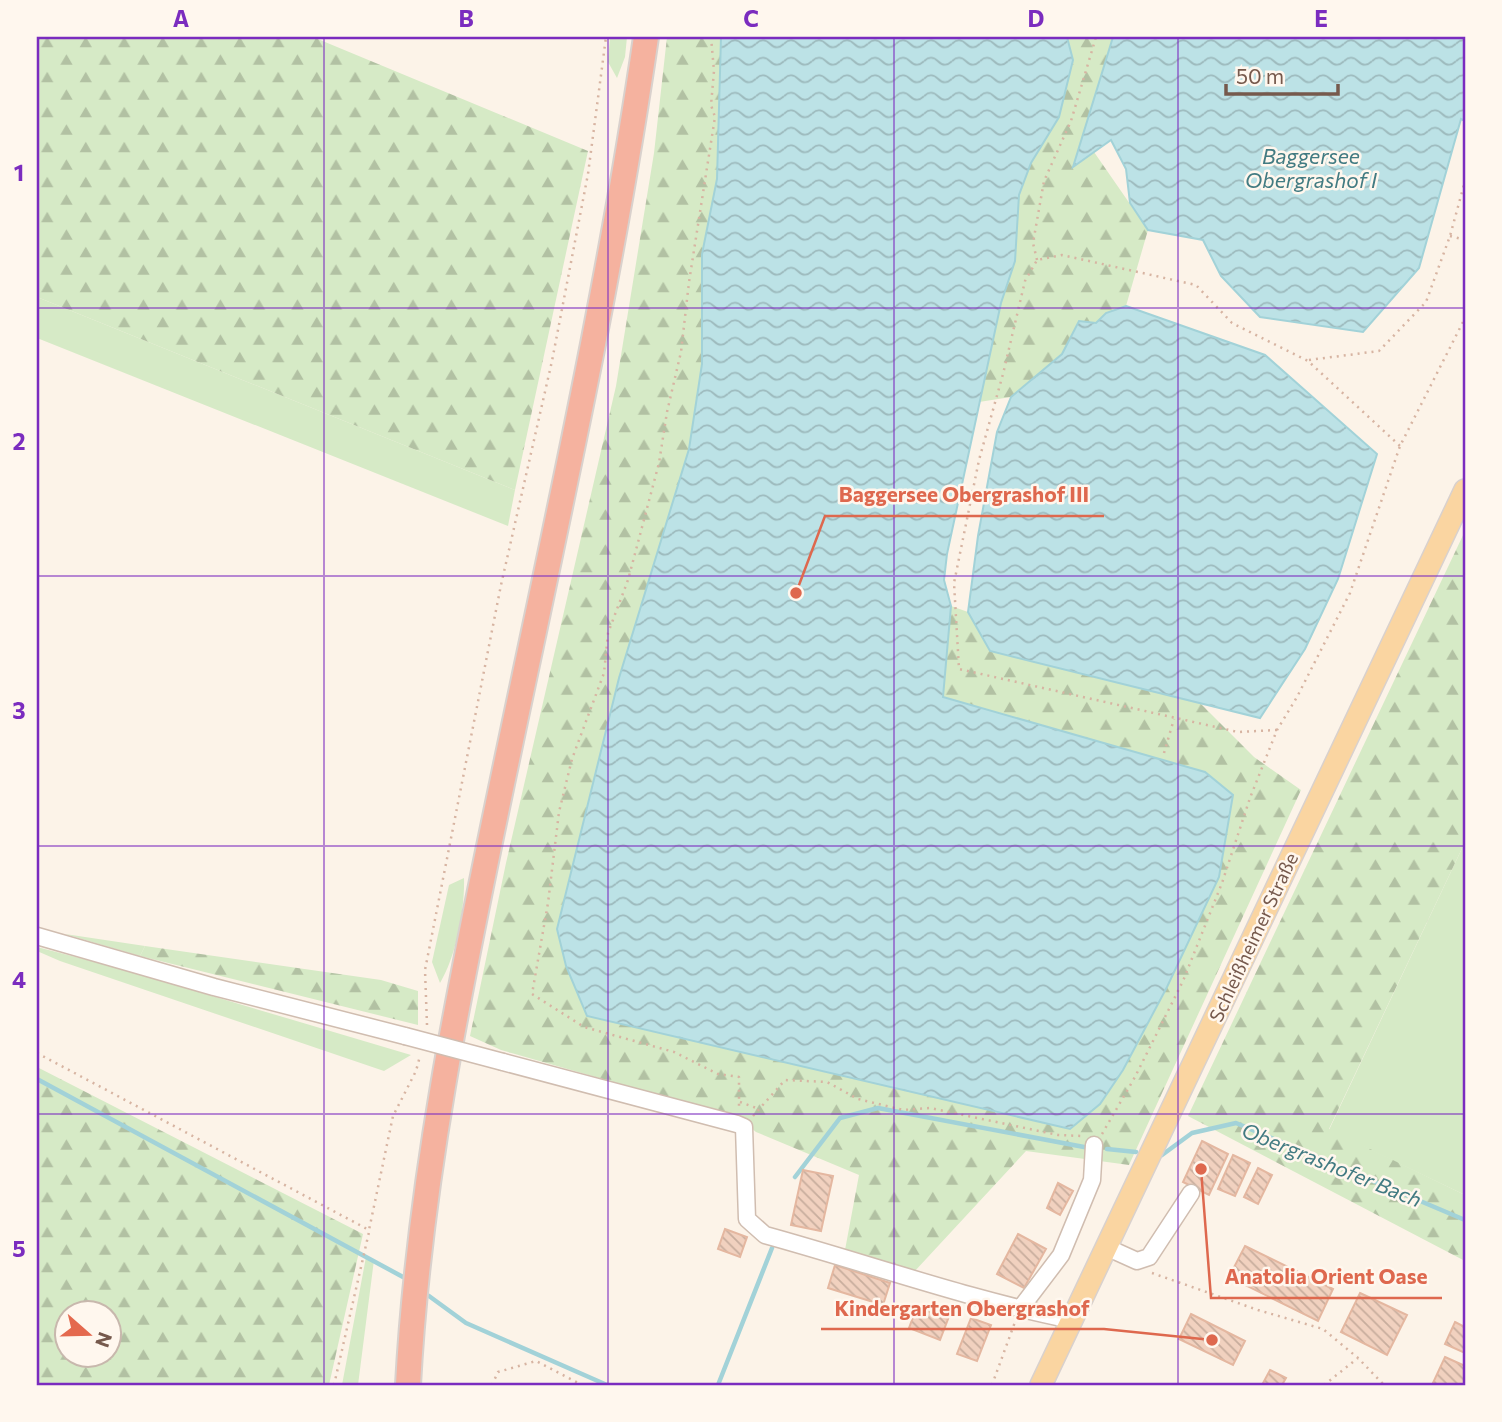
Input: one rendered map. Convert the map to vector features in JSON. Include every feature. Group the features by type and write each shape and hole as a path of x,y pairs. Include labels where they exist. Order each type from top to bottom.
{"highway":[{"path":"408,1385 411,1325 423,1223 456,1010 587,381 626,171 646,37"}],"main road":[{"name":"Schleißheimer Straße","path":"1041,1385 1465,490"}],"street":[{"path":"37,936 214,986 741,1126 747,1219 765,1235 1020,1310 1072,1320"},
{"path":"1020,1310 1061,1255 1093,1180 1094,1144"},
{"path":"1106,1247 1137,1261 1149,1257 1191,1193"}],"path":[{"path":"427,1029 425,970 498,598 552,361 578,227 606,37"},
{"path":"711,37 714,71 711,105 715,117 689,282 681,352 643,528 628,580 608,633 604,673 572,759 559,812 548,902 532,994 584,1027 674,1052 718,1073 739,1077 741,1126"},
{"path":"1096,37 1071,121 1044,181 1033,243 1037,260 1025,281 979,460 954,583 959,669 1238,732 1277,730"},
{"path":"1307,361 1379,351 1426,302 1450,236 1465,181"},
{"path":"1450,236 1465,240"},
{"path":"1037,260 1062,255 1196,285 1232,323 1307,361 1400,446"},
{"path":"1094,1144 1105,1130 1183,981 1222,883 1250,798 1277,730 1297,697 1350,593 1400,446 1465,318"},
{"path":"1164,752 1174,719"},
{"path":"334,1385 394,1116 416,1071 422,1050"},
{"path":"37,1053 369,1230"},
{"path":"741,1126 785,1080 827,1082 859,1099 903,1110 930,1108 1058,1135 1081,1136 1105,1130"},
{"path":"739,1102 760,1109"},
{"path":"1137,1261 1155,1275 1322,1329 1358,1358 1384,1385"},
{"path":"992,1385 1020,1310"},
{"path":"1324,1385 1358,1358"},
{"path":"492,1385 498,1372 536,1361 582,1385"}],"green space":[{"path":"37,37 313,37 588,151 515,490 37,297"},
{"path":"610,37 627,37 625,57 617,78 608,62"},
{"path":"667,37 721,37 717,179 702,254 702,364 689,449 619,678 557,929 1100,1104 1123,1070 1167,987 1219,877 1233,795 1205,772 943,697 951,606 968,612 990,651 1200,703 1254,757 1301,790 1129,1165 1026,1151 914,1272 845,1250 859,1175 756,1132 739,1118 501,1050 470,1036 506,863 616,386 654,153"},
{"path":"1067,37 1113,37 1074,166 1094,152 1148,230 1126,306 1106,313 1097,323 1079,321 1062,354 1011,397 979,402 1001,303 1015,261 1019,195 1031,163 1059,117 1073,60"},
{"path":"37,297 515,490 508,526 37,338"},
{"path":"1465,531 1465,842 1329,1129 1465,1195 1465,1261 1188,1116"},
{"path":"1465,842 1465,1195 1329,1130"},
{"path":"464,878 458,932 451,960 440,983 432,962 449,885"},
{"path":"65,934 145,946 140,956"},
{"path":"145,946 381,980 418,991 418,1025 140,956"},
{"path":"37,947 118,968 411,1055 384,1071 60,961 37,951"},
{"path":"37,1067 363,1234 329,1385 37,1385"},
{"path":"366,1257 374,1260 358,1385 342,1385"}],"water":[{"path":"721,37 1067,37 1073,60 1059,117 1031,163 1019,195 1015,261 1001,303 947,554 944,580 951,606 943,697 1205,772 1233,795 1219,877 1167,987 1123,1070 1100,1104 1070,1129 587,1016 566,966 557,929 619,678 689,449 702,364 702,254 717,179"},
{"name":"Baggersee Obergrashof I","path":"1113,37 1465,37 1465,121 1461,119 1419,268 1363,332 1260,317 1221,276 1203,240 1148,230 1130,203 1126,169 1111,140 1073,167"},
{"path":"1126,306 1265,355 1377,454 1338,579 1305,649 1260,718 990,651 968,612 978,536 997,432 1011,397 1062,354 1079,321 1096,323 1106,313"}],"building":[{"path":"1202,1141 1228,1154 1209,1195 1183,1182"},
{"path":"1233,1155 1250,1163 1235,1196 1218,1189"},
{"path":"1258,1168 1272,1175 1258,1204 1244,1197"},
{"path":"803,1170 833,1176 821,1231 791,1225"},
{"path":"1058,1183 1073,1191 1060,1215 1047,1208"},
{"path":"725,1229 747,1237 740,1257 718,1249"},
{"path":"1018,1234 1046,1249 1024,1288 997,1274"},
{"path":"1245,1246 1333,1289 1318,1321 1229,1277"},
{"path":"835,1265 890,1283 883,1305 828,1288"},
{"path":"1360,1293 1407,1315 1387,1355 1341,1332"},
{"path":"917,1307 948,1319 940,1340 909,1328"},
{"path":"1191,1314 1245,1341 1233,1365 1179,1339"},
{"path":"971,1318 991,1325 977,1361 957,1354"},
{"path":"1455,1322 1465,1327 1465,1353 1445,1344"},
{"path":"1445,1357 1465,1366 1465,1385 1432,1385"},
{"path":"1270,1370 1286,1378 1282,1385 1262,1385"}],"waterway":[{"path":"37,1079 403,1277"},
{"path":"795,1177 840,1118 878,1108 1084,1147"},
{"name":"Obergrashofer Bach","path":"1162,1155 1192,1133 1236,1123 1465,1220"},
{"path":"1107,1149 1136,1152"},
{"path":"718,1385 772,1248"},
{"path":"429,1296 466,1323 607,1385"}],"place":[{"name":"Baggersee Obergrashof III","path":"796,593"},
{"name":"Anatolia Orient Oase","path":"1201,1169"},
{"name":"Kindergarten Obergrashof","path":"1212,1340"}]}
